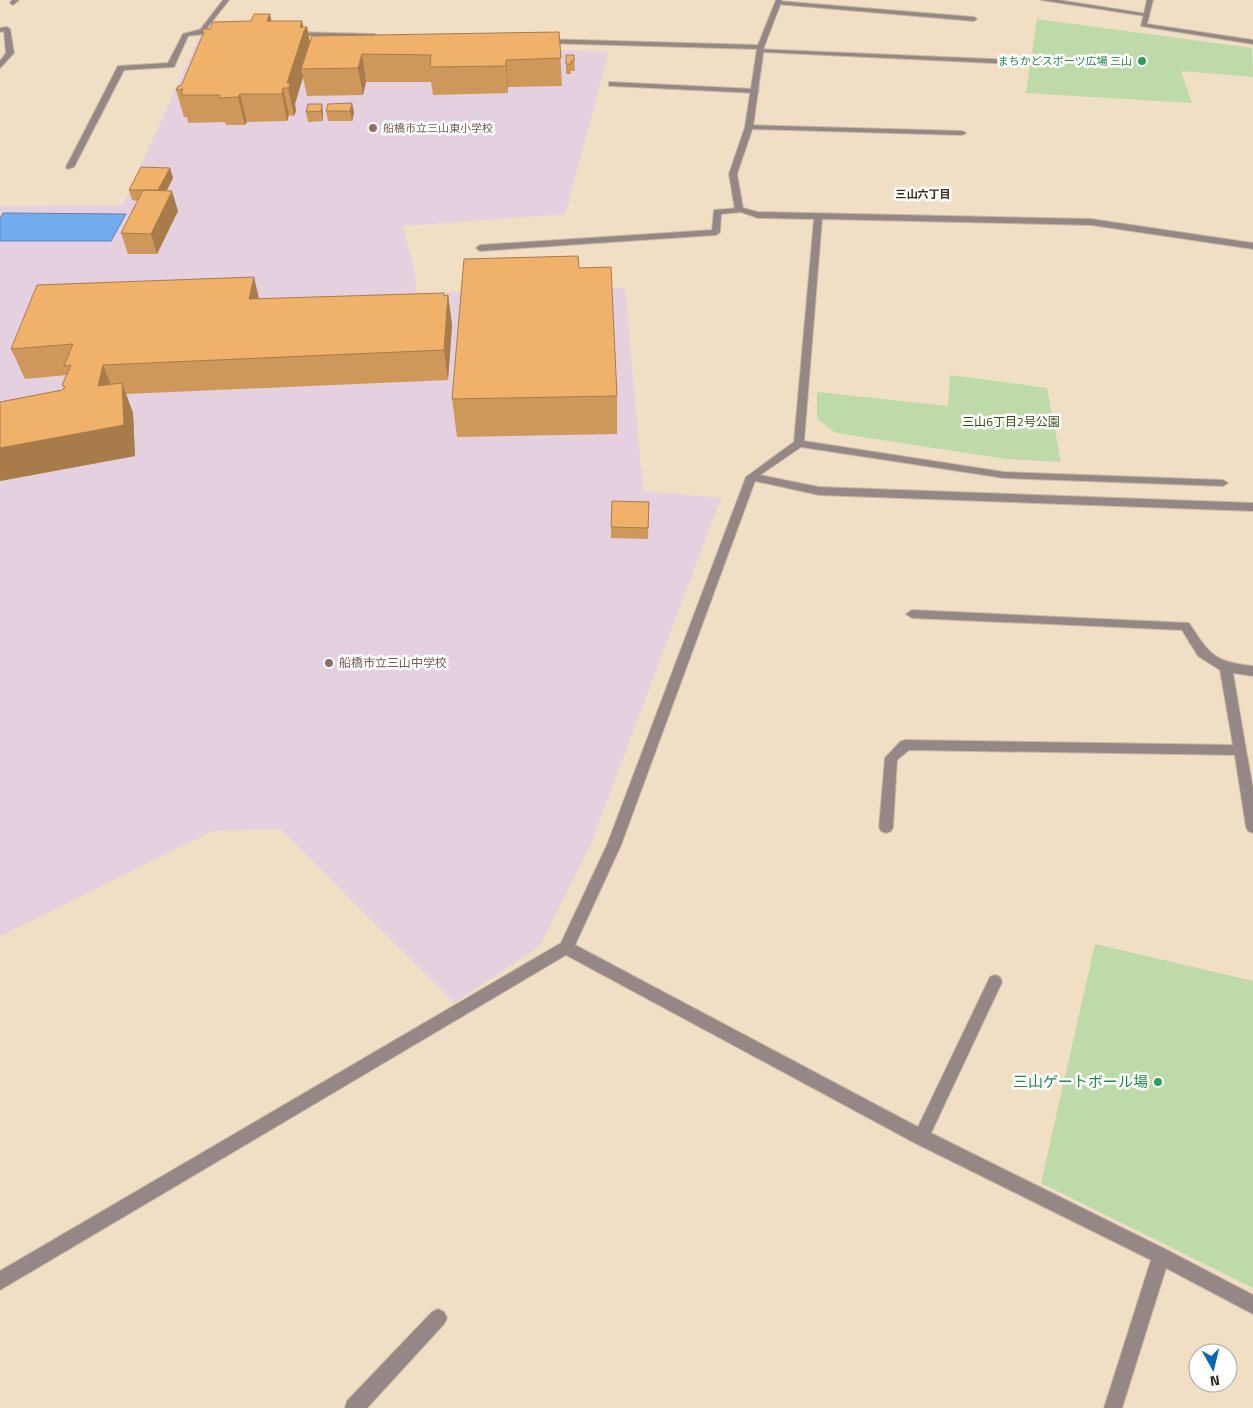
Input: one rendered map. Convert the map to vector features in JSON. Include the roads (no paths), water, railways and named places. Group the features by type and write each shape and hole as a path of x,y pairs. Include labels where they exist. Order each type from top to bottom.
{"street":[{"path":"202,31 226,0"},
{"path":"1044,0 1145,14"},
{"path":"1150,0 1143,25 1253,42"},
{"path":"739,210 733,174 749,127 761,49 779,1 974,19"},
{"path":"0,30 7,29 10,53 0,66"},
{"path":"70,167 120,68 171,64 185,35 202,31 232,32"},
{"path":"282,33 382,36"},
{"path":"532,40 1014,62"},
{"path":"612,84 754,91"},
{"path":"749,127 962,133"},
{"path":"480,248 716,232 717,212 739,210 758,215 1090,222 1253,246"},
{"path":"799,443 818,216"},
{"path":"0,1281 566,948 614,845 751,476 799,443 1004,475 1223,483"},
{"path":"751,476 819,491 1253,507"},
{"path":"912,614 1185,626 1202,653 1226,668 1253,671"},
{"path":"1226,668 1253,827"},
{"path":"886,827 891,758 906,745 1240,750"},
{"path":"566,948 921,1137 1161,1256 1253,1305"},
{"path":"921,1137 995,982"},
{"path":"1113,1408 1161,1256"},
{"path":"354,1408 438,1318"}],"water":[{"path":"3,213 126,214 111,241 0,241 0,219"}],"place":[{"name":"まちかどスポーツ広場 三山","path":"1142,61"},
{"name":"船橋市立三山東小学校","path":"373,128"},
{"name":"船橋市立三山中学校","path":"329,663"},
{"name":"三山ゲートボール場","path":"1158,1082"}],"district":[{"name":"三山六丁目","path":"923,194"}],"park label":[{"name":"三山6丁目2号公園","path":"1011,422"}]}
